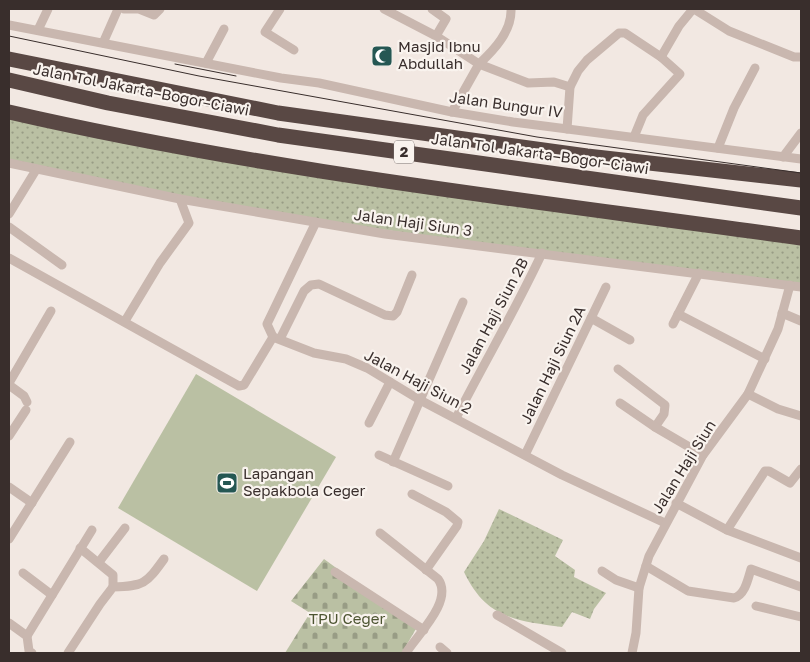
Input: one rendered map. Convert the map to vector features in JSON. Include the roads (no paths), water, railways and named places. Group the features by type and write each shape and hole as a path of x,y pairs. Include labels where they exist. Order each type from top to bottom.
{"highway":[{"path":"9,59 278,113 588,156 801,180"},
{"name":"Jalan Tol Jakarta–Bogor–Ciawi","path":"9,80 108,103 278,134 801,208"},
{"name":"2","path":"9,112 90,131 273,165 801,238"}],"street":[{"path":"38,30 48,9"},
{"path":"103,43 118,9"},
{"path":"124,9 138,9 154,15 160,9"},
{"path":"280,9 266,32 294,50"},
{"path":"384,9 400,12 479,64 528,83 554,82 570,87"},
{"path":"432,9 446,19 436,36"},
{"path":"452,112 479,64 494,50 503,36 509,23 511,9"},
{"path":"634,137 641,117 680,74 661,57 679,26 694,9 729,31 794,57 801,56"},
{"name":"Jalan Bungur IV","path":"9,25 281,78 318,83 452,112 567,129 570,87 578,71 586,60 619,33 625,33 661,57"},
{"path":"206,63 224,29"},
{"path":"718,148 734,108 755,68"},
{"path":"567,129 801,159"},
{"path":"783,157 801,133"},
{"name":"Jalan Haji Siun 3","path":"9,163 180,199 385,234 790,285"},
{"path":"9,214 36,170"},
{"path":"125,321 160,263 189,223 180,199"},
{"path":"276,338 267,324 316,222"},
{"path":"9,227 62,265"},
{"name":"Jalan Haji Siun 2B","path":"456,418 497,337 521,298 542,253"},
{"path":"9,258 242,386 276,338 304,291 311,285 319,284 385,315 392,316 397,312 412,275"},
{"path":"673,324 699,273"},
{"path":"790,285 801,287"},
{"name":"Jalan Haji Siun","path":"632,652 639,588 646,566 665,523 703,455 748,394 782,313 790,285"},
{"name":"Jalan Haji Siun 2A","path":"525,455 606,287"},
{"path":"393,462 463,302"},
{"path":"9,436 27,406 24,396 9,384 51,311"},
{"path":"782,313 801,321"},
{"path":"678,314 764,359"},
{"path":"591,318 630,340"},
{"name":"Jalan Haji Siun 2","path":"276,338 314,353 346,360 562,475 665,523"},
{"path":"618,369 665,404 664,414 655,427"},
{"path":"369,423 390,382"},
{"path":"748,394 778,409 801,416"},
{"path":"620,403 655,427 703,455"},
{"path":"9,539 70,442"},
{"path":"379,455 448,486"},
{"path":"727,530 765,471 769,470 790,483 801,469"},
{"path":"9,487 32,503"},
{"path":"412,494 446,512 458,522 426,570"},
{"path":"676,503 727,530 801,558"},
{"path":"99,562 124,528"},
{"path":"32,653 29,651 27,636 92,530"},
{"path":"380,533 438,579 443,586 444,594 424,630 406,653"},
{"path":"68,653 100,604 114,587 113,575 80,548"},
{"path":"114,587 146,583 164,559"},
{"path":"646,566 688,591 734,598 740,596 746,587 752,569 801,587"},
{"path":"602,571 616,580 639,588"},
{"path":"335,572 424,630"},
{"path":"22,573 52,595"},
{"path":"756,606 801,617"},
{"path":"497,615 562,653"},
{"path":"9,623 27,636"},
{"path":"632,652 642,653"}],"tram line":[{"path":"9,36 199,76 537,137 801,173"},
{"path":"175,64 236,76"}],"place":[{"name":"Masjid Ibnu Abdullah","path":"382,56"},
{"name":"Lapangan Sepakbola Ceger","path":"227,483"}],"park label":[{"name":"TPU Ceger","path":"347,619"}]}
